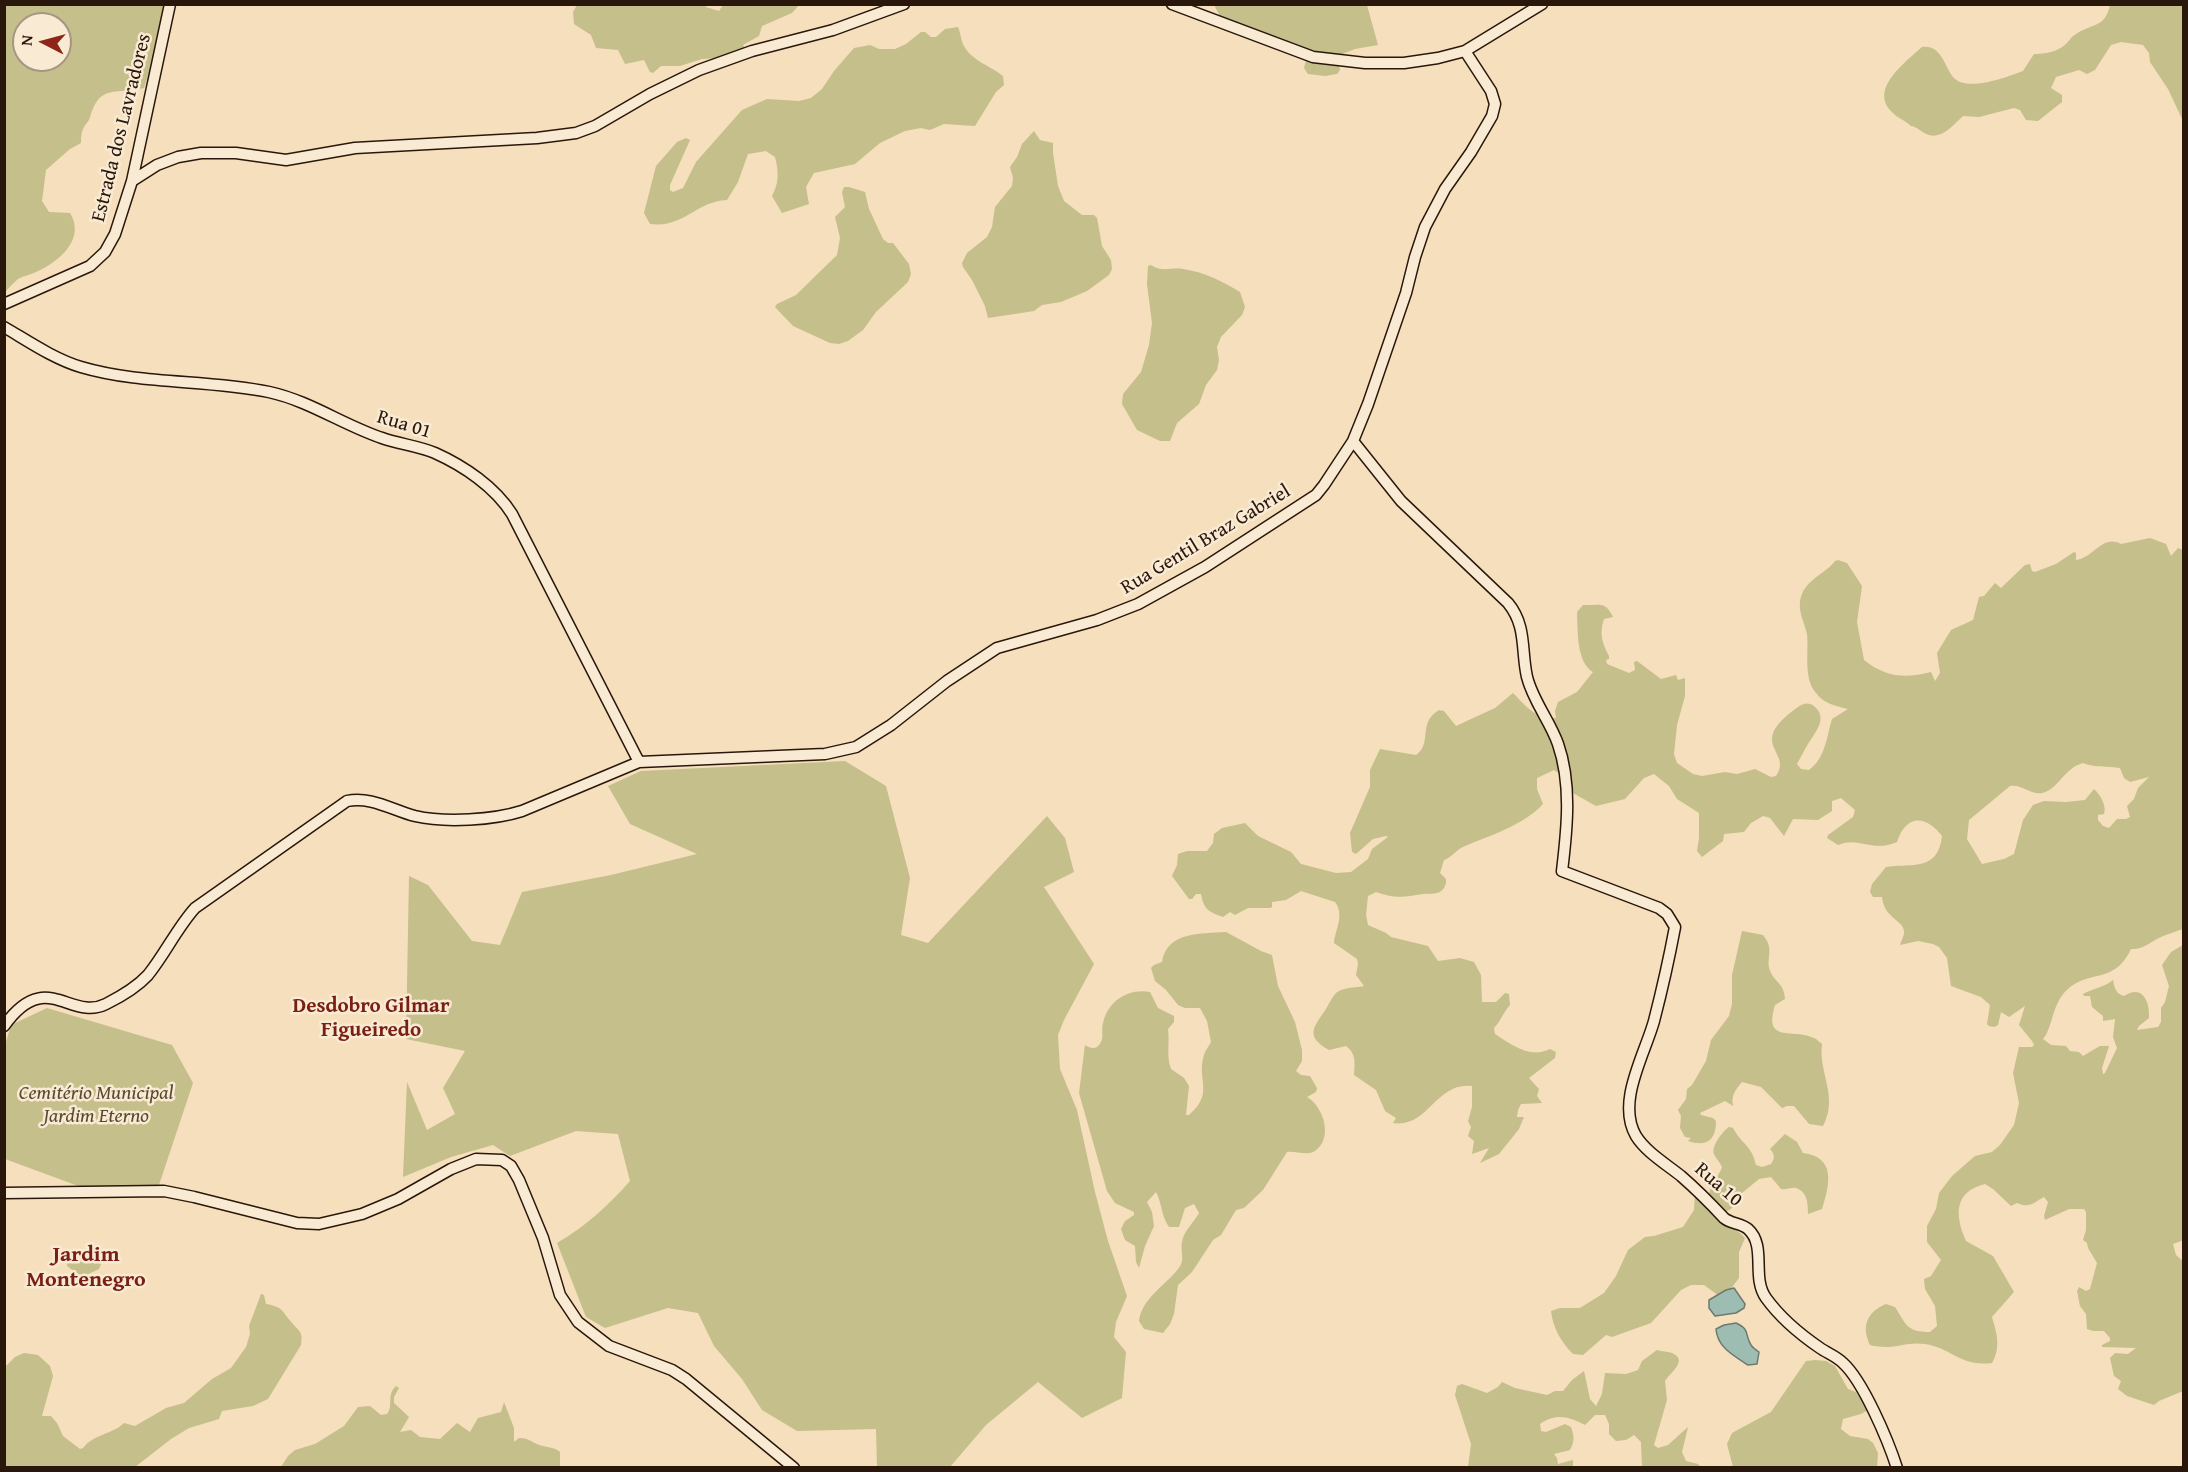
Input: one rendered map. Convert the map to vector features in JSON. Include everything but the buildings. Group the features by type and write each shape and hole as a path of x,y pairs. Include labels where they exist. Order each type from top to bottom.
{"street":[{"name":"Estrada dos Lavradores","path":"4,304 90,266 105,252 115,234 132,181 170,4"},
{"path":"132,181 157,165 178,157 201,153 236,153 286,160 355,148 537,138 576,133 595,126 650,94 699,70 752,51 833,30 904,4"},
{"path":"1172,4 1313,57 1365,63 1404,63 1465,51 1542,4"},
{"name":"Rua Gentil Braz Gabriel","path":"4,1026 25,1004 39,998 52,997 88,1008 100,1007 129,991 146,977 182,922 195,908 347,801 358,799 371,801 433,819 506,816 639,762 825,754 856,747 891,725 948,681 997,648 1119,612 1205,567 1316,495 1353,441 1406,293 1425,227 1445,189 1471,152 1492,116 1495,104 1491,91 1465,51"},
{"name":"Rua 01","path":"4,327 55,356 80,366 133,377 230,386 297,399 381,438 435,453 478,479 504,501 512,514 639,762"},
{"name":"Rua 10","path":"1353,441 1401,501 1508,603 1520,620 1527,678 1551,727 1563,762 1567,803 1562,871 1659,908 1667,914 1676,927 1653,1024 1635,1071 1631,1093 1631,1119 1636,1136 1645,1147 1686,1181 1724,1218 1747,1228 1752,1233 1758,1250 1758,1275 1765,1296 1772,1306 1808,1339 1833,1355 1853,1374 1889,1443 1897,1467"},
{"path":"4,1193 164,1191 297,1223 319,1224 362,1214 398,1199 451,1168 476,1159 502,1160 511,1166 519,1180 543,1238 560,1295 578,1322 609,1346 672,1370 686,1379 794,1467"}],"green space":[{"path":"705,4 706,7 719,11 723,5 799,5 792,13 762,26 759,36 743,45 746,50 739,57 702,59 680,66 661,66 653,73 650,72 644,60 625,64 618,50 596,48 591,35 574,24 573,12 577,5"},
{"path":"5,5 165,5 162,34 144,88 110,92 99,99 82,131 81,143 70,149 46,170 42,201 49,212 70,213 74,223 75,232 68,248 45,268 18,279 5,292"},
{"path":"1214,5 1367,5 1378,45 1355,49 1340,55 1338,60 1340,70 1337,74 1325,76 1308,74 1304,68 1307,57 1229,22 1220,16"},
{"path":"2110,5 2183,5 2183,121 2143,45 2121,42 2111,45 2095,70 2087,74 2079,70 2056,77 2051,88 2062,95 2062,102 2038,121 2026,120 2020,110 2014,108 1979,117 1963,116 1948,130 1934,136 1911,126 1894,114 1886,103 1884,94 1892,76 1922,47 1934,49 1942,57 1954,78 1960,82 1978,84 1988,82 2023,71 2034,54 2059,49 2075,35 2102,21"},
{"path":"958,27 967,51 1003,76 1004,85 996,92 975,126 944,124 930,130 921,128 905,131 880,143 855,164 814,173 806,187 809,204 782,213 772,196 778,177 775,157 766,151 748,154 738,182 727,200 706,205 672,222 650,224 644,213 656,166 677,142 686,138 690,140 670,185 670,190 673,192 683,188 696,162 742,110 767,99 799,101 811,98 822,89 854,48 870,45 879,49 895,49 906,44 921,32 936,37 945,29"},
{"path":"1034,131 1040,140 1053,143 1058,186 1064,201 1082,215 1094,215 1097,218 1102,246 1111,260 1112,269 1109,275 1087,291 1061,302 1042,305 1034,311 988,318 985,306 962,263 967,253 987,237 992,227 995,207 1012,186 1013,178 1010,167 1022,144"},
{"path":"844,187 865,192 869,209 883,239 888,243 893,243 909,264 911,274 908,282 876,312 863,330 848,341 839,344 830,343 793,326 775,307 796,295 837,255 840,238 835,217 845,207 842,192"},
{"path":"1148,266 1163,269 1191,270 1213,278 1240,292 1245,307 1242,315 1221,337 1217,347 1219,360 1217,370 1206,385 1199,404 1177,423 1170,441 1160,441 1137,430 1122,404 1123,394 1141,372 1149,345 1152,323 1147,284"},
{"path":"2150,538 2166,544 2171,556 2178,548 2183,550 2183,929 2142,947 2131,949 2124,961 2108,973 2073,985 2060,999 2043,1039 2051,1045 2066,1046 2070,1051 2079,1052 2083,1056 2100,1046 2109,1046 2102,1068 2103,1074 2105,1073 2117,1048 2113,1037 2115,1019 2103,1021 2103,1016 2092,1007 2090,996 2083,994 2113,980 2119,994 2124,996 2136,992 2144,996 2146,1000 2149,1018 2137,1030 2158,1027 2161,1022 2161,1008 2169,986 2162,965 2171,952 2183,945 2184,1240 2173,1244 2176,1255 2183,1261 2183,1391 2154,1405 2127,1396 2118,1389 2121,1381 2114,1376 2110,1358 2115,1353 2128,1354 2136,1348 2102,1347 2110,1341 2110,1338 2104,1331 2087,1329 2086,1314 2080,1306 2077,1291 2079,1287 2086,1291 2090,1289 2097,1263 2087,1243 2083,1240 2086,1230 2086,1212 2084,1209 2069,1209 2045,1220 2048,1202 2044,1197 2029,1205 2017,1203 2011,1206 1985,1184 1967,1193 1959,1206 1960,1223 1966,1241 1993,1256 2014,1292 1992,1317 1997,1335 1997,1346 1992,1363 1964,1360 1942,1349 1925,1344 1878,1347 1870,1345 1867,1338 1866,1326 1870,1315 1886,1304 1895,1307 1911,1329 1930,1332 1937,1326 1935,1306 1925,1289 1924,1279 1931,1276 1941,1260 1927,1242 1927,1226 1936,1209 1939,1193 1952,1176 1975,1156 1992,1152 2014,1125 2019,1103 2013,1073 2019,1047 2034,1045 2019,1025 2025,1006 2009,1017 2001,1012 1998,1025 1989,1026 1987,1024 1990,1005 1981,997 1951,986 1947,958 1939,947 1918,941 1900,945 1904,934 1903,927 1886,910 1882,897 1873,897 1870,892 1872,884 1886,867 1922,864 1935,855 1940,848 1942,836 1929,824 1923,821 1911,822 1901,833 1897,842 1888,845 1853,842 1838,845 1827,838 1828,835 1853,817 1855,810 1841,798 1832,801 1832,811 1818,820 1793,819 1784,836 1770,818 1763,816 1751,823 1744,832 1724,834 1723,841 1702,857 1697,851 1699,813 1677,799 1669,786 1654,774 1644,778 1625,799 1596,806 1571,792 1562,775 1554,770 1537,778 1537,789 1543,804 1535,812 1506,829 1460,848 1444,860 1440,873 1446,879 1446,883 1440,892 1400,897 1376,892 1368,896 1366,915 1368,925 1391,937 1428,946 1438,961 1460,958 1474,962 1481,975 1482,1002 1496,1002 1505,993 1509,994 1510,1005 1494,1028 1495,1034 1528,1052 1543,1052 1550,1049 1556,1052 1555,1058 1529,1078 1539,1089 1537,1096 1542,1103 1521,1104 1517,1117 1524,1117 1519,1129 1499,1154 1480,1163 1489,1148 1472,1154 1474,1141 1468,1136 1471,1127 1468,1121 1472,1107 1472,1086 1449,1091 1415,1119 1405,1123 1393,1123 1396,1118 1385,1111 1376,1090 1354,1075 1352,1052 1346,1046 1329,1050 1316,1040 1315,1026 1335,995 1342,990 1364,986 1356,975 1357,959 1334,943 1339,917 1335,902 1301,891 1286,900 1272,902 1270,908 1248,908 1235,915 1230,912 1223,917 1208,910 1201,894 1196,894 1189,899 1172,876 1177,865 1178,854 1187,851 1207,851 1213,843 1214,834 1222,828 1245,823 1258,836 1291,852 1301,864 1336,873 1351,872 1368,859 1372,849 1388,837 1373,839 1356,854 1352,852 1350,833 1370,787 1370,770 1380,749 1416,755 1424,745 1432,715 1439,710 1444,711 1456,726 1495,708 1513,693 1537,714 1556,718 1555,711 1558,702 1577,692 1593,672 1583,661 1579,645 1577,612 1583,605 1604,606 1613,617 1604,619 1602,629 1603,642 1609,656 1606,660 1607,664 1629,673 1635,670 1634,662 1637,661 1661,679 1676,675 1678,680 1685,678 1685,696 1677,725 1674,754 1677,763 1693,774 1702,776 1725,772 1737,774 1755,769 1771,777 1776,776 1780,767 1772,739 1774,730 1782,720 1804,704 1813,705 1819,712 1819,726 1797,764 1801,769 1809,770 1822,754 1832,719 1848,709 1826,702 1812,687 1808,672 1807,634 1800,610 1800,599 1805,588 1835,561 1847,563 1862,586 1857,622 1864,660 1880,670 1896,675 1931,672 1935,681 1940,673 1937,653 1951,630 1973,620 1979,597 1984,596 1995,583 2001,588 2025,565 2030,564 2032,571 2035,572 2056,564 2074,552 2076,560 2108,542 2121,544","holes":["2083,763 2120,768 2124,778 2130,782 2149,777 2138,788 2134,799 2127,806 2130,817 2117,819 2109,828 2103,826 2098,820 2098,815 2104,814 2104,804 2094,789 2085,800 2044,801 2033,805 2023,820 2014,854 1982,864 1967,839 1969,820 2010,786 2042,793 2052,788 2071,769"]},
{"path":"845,761 886,786 910,878 901,935 928,943 1047,816 1065,838 1074,872 1044,887 1094,964 1058,1035 1060,1069 1077,1110 1108,1241 1127,1296 1116,1322 1114,1337 1126,1352 1122,1398 1082,1418 1038,1382 986,1425 950,1467 877,1467 876,1429 797,1431 762,1410 742,1379 714,1346 698,1313 668,1308 605,1328 586,1317 557,1243 596,1215 630,1181 618,1134 576,1131 510,1156 493,1145 451,1157 403,1177 407,1082 427,1130 455,1114 443,1088 465,1051 406,1039 409,876 428,885 472,941 500,945 522,892 611,875 697,854 630,824 608,786 641,771"},
{"path":"1742,931 1763,935 1769,946 1769,968 1782,987 1785,999 1775,1005 1773,1025 1782,1032 1806,1035 1822,1044 1823,1065 1829,1095 1827,1115 1823,1126 1809,1124 1794,1106 1782,1108 1761,1087 1742,1082 1734,1093 1733,1106 1725,1101 1700,1113 1713,1118 1716,1121 1716,1128 1709,1141 1694,1143 1688,1141 1691,1138 1685,1137 1680,1128 1681,1116 1678,1110 1686,1099 1687,1089 1692,1085 1706,1061 1711,1040 1729,1016 1732,1004 1732,975"},
{"path":"1226,932 1272,955 1278,986 1295,1022 1302,1050 1302,1061 1296,1071 1301,1075 1310,1076 1317,1088 1316,1092 1307,1097 1318,1107 1322,1115 1324,1138 1315,1151 1287,1152 1263,1190 1244,1208 1236,1210 1221,1235 1213,1240 1192,1272 1178,1285 1174,1314 1163,1333 1144,1329 1139,1321 1141,1313 1149,1299 1180,1266 1183,1238 1199,1213 1194,1204 1185,1208 1179,1227 1169,1227 1156,1192 1147,1202 1152,1212 1154,1226 1139,1268 1136,1262 1135,1246 1125,1240 1121,1229 1125,1221 1134,1215 1134,1212 1115,1203 1107,1191 1079,1093 1085,1045 1094,1048 1099,1045 1102,1040 1102,1025 1114,1002 1134,992 1150,992 1158,1008 1174,1016 1174,1022 1168,1029 1169,1059 1171,1069 1184,1078 1189,1086 1186,1115 1189,1115 1197,1107 1203,1093 1202,1064 1211,1042 1207,1021 1200,1008 1185,1008 1178,1005 1155,981 1151,968 1162,962 1165,952 1178,939 1196,934"},
{"name":"Cemitério Municipal Jardim Eterno","path":"47,1008 172,1045 193,1083 159,1185 81,1187 5,1159 5,1045 11,1025"},
{"path":"1729,1127 1733,1128 1749,1149 1756,1165 1762,1167 1771,1164 1774,1156 1770,1149 1785,1134 1797,1142 1803,1153 1821,1160 1828,1173 1827,1190 1822,1209 1808,1214 1803,1192 1794,1188 1781,1189 1771,1177 1759,1179 1742,1193 1731,1209 1718,1219 1745,1238 1739,1252 1739,1278 1723,1299 1704,1285 1691,1285 1681,1290 1651,1323 1612,1337 1606,1335 1583,1355 1573,1354 1558,1334 1551,1311 1560,1308 1580,1308 1604,1293 1616,1276 1628,1250 1645,1237 1683,1227 1694,1210 1695,1194 1707,1197 1722,1167 1715,1156 1714,1147"},
{"path":"97,1258 101,1264 99,1269 82,1277 67,1266 67,1262 71,1259"},
{"path":"261,1294 264,1295 266,1304 282,1311 302,1337 301,1345 268,1399 253,1406 222,1411 219,1419 189,1428 135,1467 5,1467 5,1367 15,1357 24,1353 38,1355 50,1366 53,1376 42,1416 51,1416 63,1436 80,1449 93,1439 124,1423 135,1426 166,1408 184,1403 212,1379 231,1368 246,1347 250,1334 249,1326"},
{"path":"1657,1350 1672,1353 1677,1356 1679,1363 1665,1381 1667,1400 1654,1445 1658,1448 1668,1445 1688,1427 1682,1452 1686,1461 1701,1467 1642,1467 1641,1442 1634,1435 1626,1440 1616,1441 1609,1434 1609,1424 1605,1415 1595,1415 1585,1425 1562,1417 1551,1418 1540,1424 1541,1431 1546,1432 1565,1424 1571,1427 1574,1439 1570,1450 1554,1454 1558,1464 1573,1460 1573,1467 1468,1467 1471,1444 1455,1395 1457,1386 1462,1384 1487,1393 1502,1382 1515,1388 1547,1395 1555,1391 1563,1391 1584,1371 1590,1399 1596,1406 1602,1394 1605,1373 1626,1374 1638,1370 1642,1361"},
{"path":"1806,1361 1826,1361 1835,1366 1848,1389 1856,1392 1868,1410 1843,1419 1841,1429 1850,1436 1868,1439 1873,1443 1878,1453 1877,1468 1733,1467 1727,1444 1732,1433 1771,1412"},
{"path":"396,1386 399,1388 394,1397 394,1403 409,1417 400,1432 411,1430 420,1437 440,1439 457,1423 470,1432 478,1418 501,1412 504,1402 514,1428 514,1442 519,1438 525,1439 557,1450 560,1452 560,1467 281,1467 295,1450 315,1444 344,1426 358,1407 370,1406 381,1415 387,1414 390,1408 391,1393"}],"water":[{"path":"1734,1288 1745,1304 1744,1308 1736,1313 1715,1316 1709,1308 1709,1300"},
{"path":"1736,1323 1744,1328 1751,1345 1759,1352 1757,1364 1748,1365 1727,1350 1719,1341 1716,1329"}],"district":[{"name":"Desdobro Gilmar Figueiredo","path":"371,1019"},
{"name":"Jardim Montenegro","path":"86,1268"}]}
